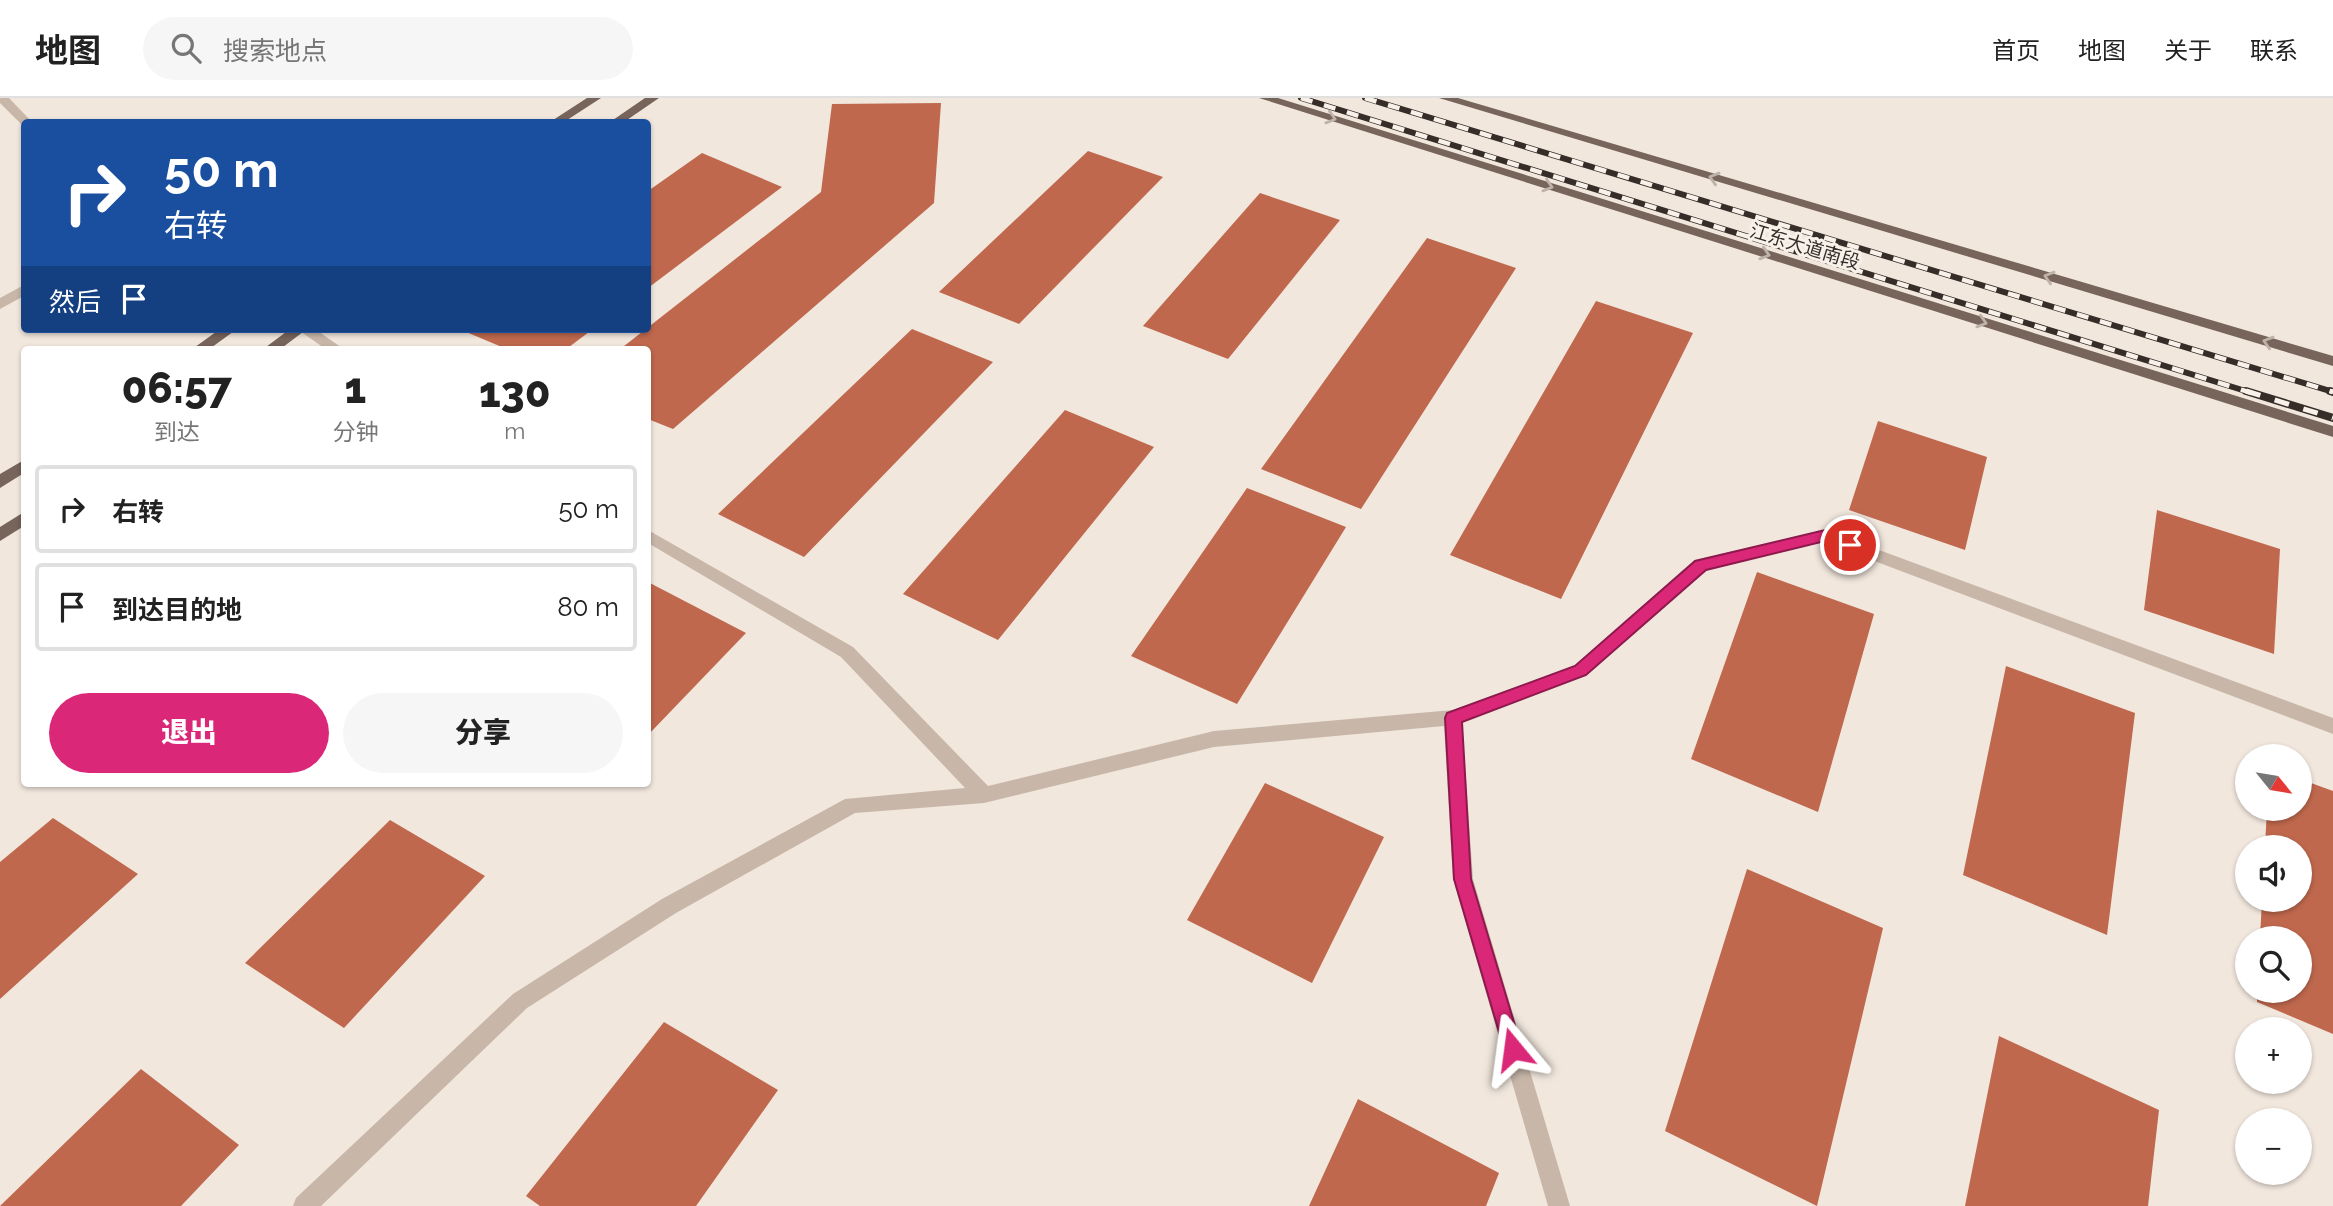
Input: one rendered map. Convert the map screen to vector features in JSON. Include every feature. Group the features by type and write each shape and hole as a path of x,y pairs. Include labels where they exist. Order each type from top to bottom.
{"main road":[{"path":"561,119 595,98"},
{"path":"621,119 653,98"},
{"name":"江东大道南段","path":"1265,98 2333,432"},
{"name":"江东大道南段","path":"1445,98 2333,361"},
{"path":"204,346 224,333"},
{"path":"275,346 296,333"},
{"path":"0,482 21,468"},
{"path":"0,535 21,521"}],"street":[{"path":"2,98 23,119"},
{"path":"0,304 21,292"},
{"path":"309,333 331,346"},
{"path":"304,1206 520,1001 669,906 852,805 984,795 1214,739 1453,718 1580,671 1701,565 1825,536 2333,726"},
{"path":"651,538 847,652 984,795"},
{"path":"1453,718 1462,879 1559,1206"}],"building":[{"path":"941,103 934,203 673,429 651,420 651,346 624,346 641,333 651,333 651,325 821,192 832,104"},
{"path":"1088,151 1163,177 1019,324 939,292"},
{"path":"702,153 782,187 651,286 651,189"},
{"path":"1260,193 1340,220 1228,359 1143,326"},
{"path":"1427,238 1516,268 1361,509 1261,469"},
{"path":"1596,301 1693,333 1561,599 1450,555"},
{"path":"912,329 993,362 804,557 718,514"},
{"path":"469,333 588,333 570,346 499,346"},
{"path":"1065,410 1154,447 998,640 903,594"},
{"path":"1878,421 1987,457 1965,550 1849,510"},
{"path":"1247,488 1346,527 1237,704 1131,656"},
{"path":"2157,510 2280,549 2274,654 2144,610"},
{"path":"1757,572 1874,614 1818,812 1691,759"},
{"path":"651,584 746,633 651,732"},
{"path":"2006,666 2135,713 2107,935 1963,875"},
{"path":"1265,783 1384,837 1312,983 1187,920"},
{"path":"2312,783 2333,791 2333,1034 2312,1025 2312,1017 2293,1017 2259,1003 2312,1003 2312,926 2261,926 2261,912 2312,912 2312,835 2266,835 2266,821 2312,821"},
{"path":"53,818 138,874 0,999 0,862"},
{"path":"390,820 485,876 344,1028 245,963"},
{"path":"1747,869 1883,928 1817,1206 1665,1131"},
{"path":"664,1022 778,1090 696,1206 540,1206 526,1196"},
{"path":"1999,1036 2159,1110 2148,1206 1965,1206"},
{"path":"141,1069 239,1145 181,1206 0,1206"},
{"path":"1358,1099 1499,1173 1486,1206 1309,1206"}],"railway":[{"path":"1301,98 2252,393"},
{"path":"1365,98 2333,392 2330,391"},
{"path":"2246,391 2333,418"}],"route":[{"path":"1513,1049 1462,879 1453,718 1580,671 1701,565 1825,536 1850,545"}]}
